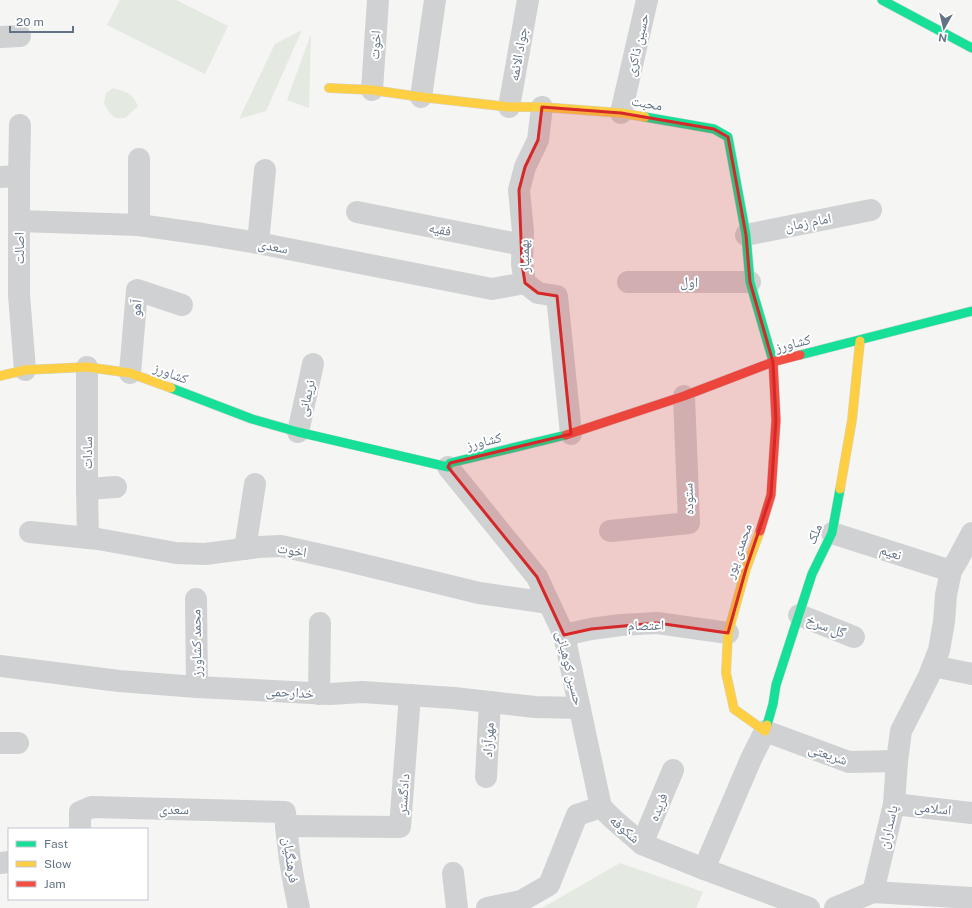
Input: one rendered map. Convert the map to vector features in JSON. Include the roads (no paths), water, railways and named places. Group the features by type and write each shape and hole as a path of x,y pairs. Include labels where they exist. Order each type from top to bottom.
{"street":[{"name":"اخوت","path":"372,90 378,0"},
{"path":"421,97 435,0"},
{"name":"جواد الائمه","path":"508,108 528,0"},
{"name":"حسین ذاکری","path":"621,113 647,0"},
{"path":"882,0 972,48"},
{"name":"محبت","path":"329,88 372,90 508,108 542,107 621,113 714,129 728,137 746,235 750,282 773,362"},
{"name":"بهمنیار","path":"542,107 538,140 525,167 519,190 523,232 522,264 525,282 538,293 557,296 571,434"},
{"name":"اصالت","path":"20,125 9,177 19,221 19,295 25,370"},
{"path":"138,225 139,159"},
{"path":"258,243 265,170"},
{"name":"امام زمان","path":"746,235 871,210"},
{"name":"فقیه","path":"357,212 523,245"},
{"name":"سعدی","path":"19,221 138,225 203,234 258,243 492,289 525,282"},
{"name":"اول","path":"628,282 750,282"},
{"name":"آهو","path":"130,373 138,290 182,305"},
{"name":"کشاورز","path":"0,376 25,370 87,367 130,373 252,419 298,432 448,467 450,463 571,434 684,396 773,362 860,341 972,311"},
{"name":"ملک","path":"765,731 773,704 776,685 812,574 832,532 852,420 860,341"},
{"name":"محمدی پور","path":"765,731 734,709 726,673 728,633 746,569 758,538 771,495 776,420 773,362"},
{"name":"نریمانی","path":"298,432 314,364"},
{"name":"سادات","path":"87,367 88,538"},
{"name":"ستوده","path":"610,531 689,523 684,396"},
{"name":"حسین کوهیانی","path":"448,467 536,577 564,636 601,807"},
{"path":"245,549 255,484"},
{"path":"87,488 116,487"},
{"name":"اخوت","path":"30,532 88,538 176,553 205,554 281,546 479,593 549,603"},
{"name":"نعیم","path":"832,532 960,565"},
{"path":"897,761 901,731 929,676 939,650 944,622 946,596 972,533"},
{"name":"محمد کشاورز","path":"196,599 197,687"},
{"name":"گل سرخ","path":"799,615 854,637"},
{"path":"319,694 320,623"},
{"name":"اعتصام","path":"564,636 591,629 621,625 657,623 728,633"},
{"name":"خدارحمی","path":"0,666 119,681 197,687 319,694 362,692 536,707 580,708"},
{"path":"933,666 972,674"},
{"name":"دادگستر","path":"285,819 400,827 410,695"},
{"name":"مهرآزاد","path":"486,777 490,702"},
{"path":"704,869 751,759 765,731"},
{"name":"شریعتی","path":"765,731 849,762 897,761"},
{"name":"پاسداران","path":"873,892 894,804 897,761"},
{"name":"فریده","path":"642,844 673,770"},
{"name":"اسلامی","path":"894,804 972,813"},
{"name":"شکوفه","path":"487,908 521,902 549,885 577,815 601,807 642,844 809,908"},
{"name":"سعدی","path":"80,828 80,812 92,808 285,819"},
{"name":"فرهنگیان","path":"285,819 294,886 299,908"},
{"path":"454,873 457,908"},
{"path":"835,908 873,892 972,898"}]}
